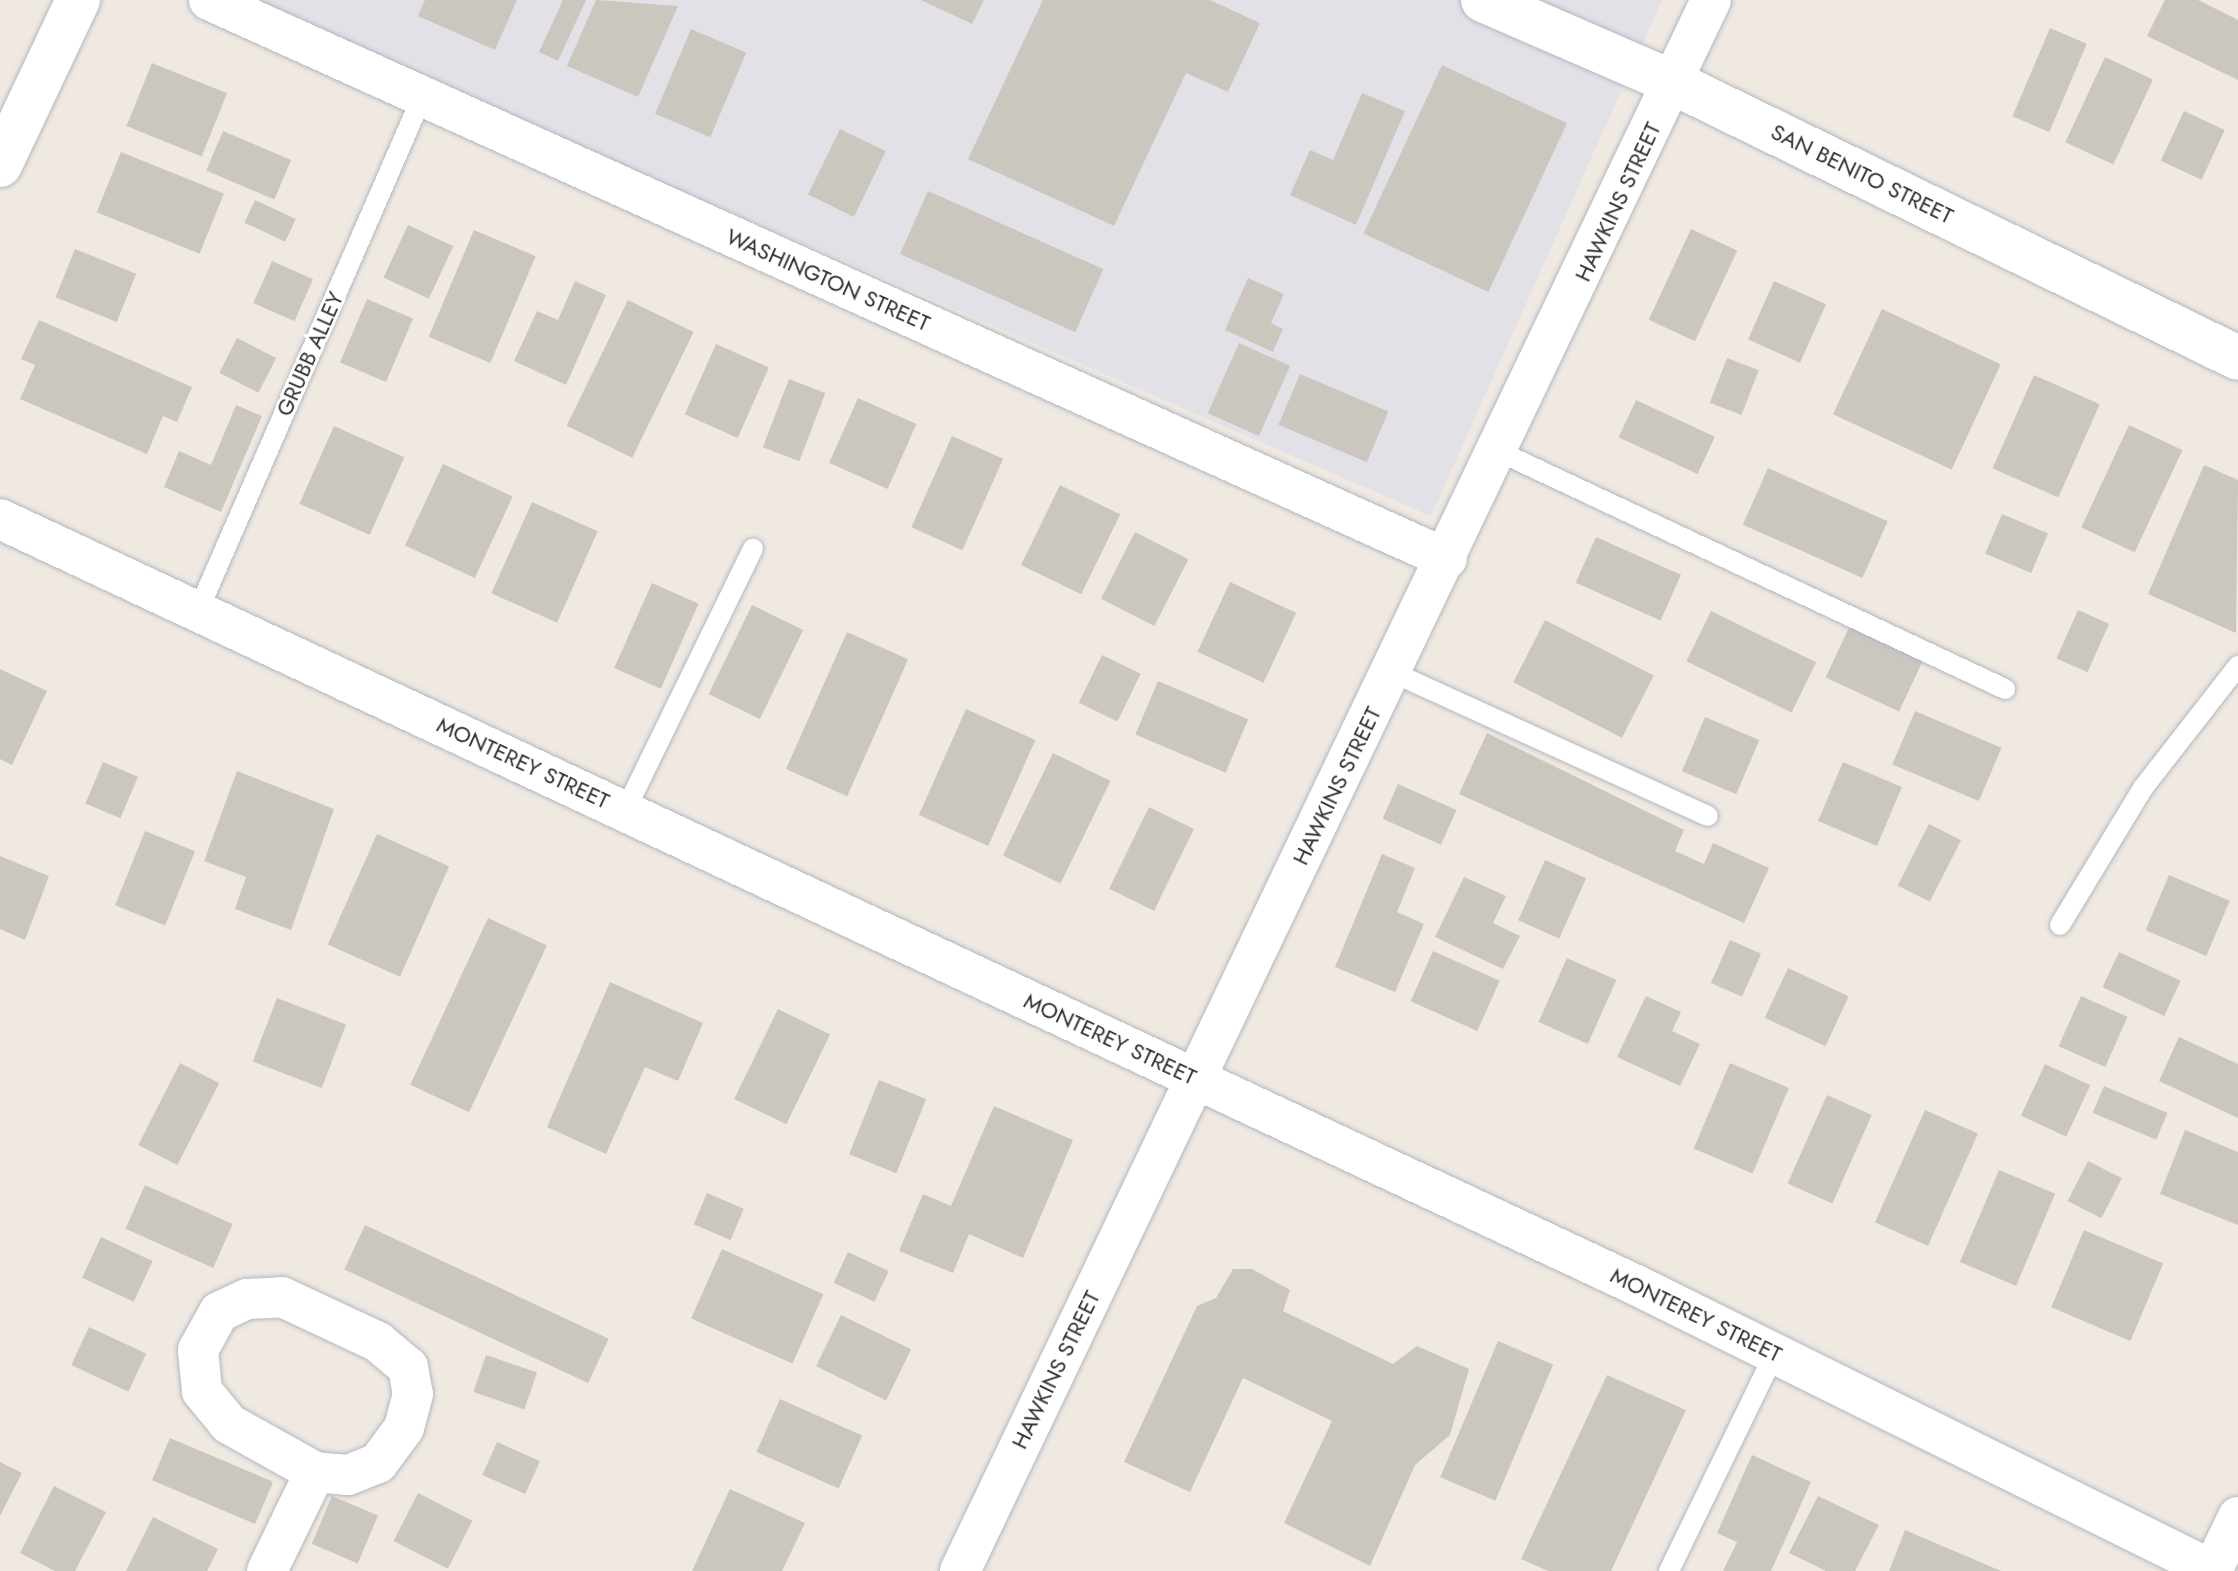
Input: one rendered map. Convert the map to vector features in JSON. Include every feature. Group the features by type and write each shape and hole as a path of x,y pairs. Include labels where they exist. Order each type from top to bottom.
{"main road":[{"path":"0,165 78,0"},
{"name":"SAN BENITO STREET","path":"1483,0 1674,83 2238,358"}],"street":[{"name":"WASHINGTON STREET","path":"209,0 1447,559"},
{"name":"HAWKINS STREET","path":"960,1571 1500,452 1711,0"},
{"name":"MONTEREY STREET","path":"0,519 1775,1353 2213,1571"},
{"path":"282,1297 303,1303 378,1342 408,1367 413,1394 393,1446 348,1475 315,1472 229,1424 202,1391 197,1370 203,1335 233,1303 282,1297"},
{"path":"267,1571 315,1472"},
{"path":"2213,1571 2238,1517"}],"lane":[{"name":"GRUBB ALLEY","path":"198,611 422,97"},
{"path":"1500,452 2005,689"},
{"path":"625,811 753,548"},
{"path":"2060,925 2143,788 2238,666"},
{"path":"1392,672 1708,816"},
{"path":"1669,1571 1775,1353"}],"shaded area":[{"path":"243,0 1662,0 1431,516"}],"building":[{"path":"425,0 517,0 495,50 418,16"},
{"path":"563,0 586,0 558,61 539,52"},
{"path":"596,0 678,6 638,97 567,66"},
{"path":"921,0 984,0 972,24"},
{"path":"1043,0 1210,0 1260,23 1228,92 1186,73 1114,226 968,159"},
{"path":"2165,0 2198,0 2238,20 2238,80 2147,36"},
{"path":"2050,28 2087,44 2049,132 2012,116"},
{"path":"691,29 746,52 710,137 655,114"},
{"path":"2105,57 2153,79 2113,165 2065,142"},
{"path":"152,63 227,93 202,156 127,126"},
{"path":"1442,65 1567,123 1488,292 1363,234"},
{"path":"1362,93 1405,111 1356,225 1290,195 1310,150 1333,160"},
{"path":"2184,111 2225,130 2202,180 2161,161"},
{"path":"840,129 886,151 854,217 808,195"},
{"path":"223,131 291,160 274,199 206,171"},
{"path":"121,152 224,194 200,254 97,212"},
{"path":"928,191 1103,269 1075,332 900,254"},
{"path":"255,200 296,219 285,242 244,223"},
{"path":"408,225 453,246 429,299 383,278"},
{"path":"1691,229 1737,251 1695,341 1649,320"},
{"path":"474,230 536,256 490,363 429,337"},
{"path":"75,249 136,274 117,322 56,297"},
{"path":"272,261 313,279 294,321 253,303"},
{"path":"1248,278 1284,294 1271,323 1283,329 1273,352 1225,330"},
{"path":"575,281 606,295 566,385 514,361 537,311 558,320"},
{"path":"1774,281 1826,304 1800,363 1748,339"},
{"path":"367,299 413,319 386,382 340,363"},
{"path":"628,300 694,332 632,458 567,426"},
{"path":"1882,309 2001,364 1952,469 1833,414"},
{"path":"39,320 192,387 177,422 163,416 147,454 20,399 35,365 21,359"},
{"path":"237,338 276,358 258,393 219,373"},
{"path":"1239,343 1290,366 1259,436 1208,413"},
{"path":"716,344 769,368 738,438 685,414"},
{"path":"1727,358 1759,370 1742,415 1710,403"},
{"path":"1300,374 1388,412 1367,462 1279,425"},
{"path":"2034,375 2100,404 2058,497 1993,468"},
{"path":"789,379 825,393 799,461 763,447"},
{"path":"858,398 916,424 888,489 829,463"},
{"path":"1636,400 1715,437 1698,474 1619,437"},
{"path":"236,405 262,416 221,512 164,487 179,451 211,465"},
{"path":"2129,425 2182,450 2135,552 2081,527"},
{"path":"334,426 404,457 370,535 299,504"},
{"path":"952,436 1003,459 962,550 911,527"},
{"path":"443,464 513,497 475,578 405,546"},
{"path":"2204,465 2238,480 2236,633 2148,594"},
{"path":"1768,468 1888,521 1862,578 1743,525"},
{"path":"1060,485 1120,514 1081,594 1021,565"},
{"path":"532,502 598,531 557,623 491,593"},
{"path":"2002,514 2048,534 2031,573 1985,554"},
{"path":"1135,532 1188,559 1154,626 1101,599"},
{"path":"1596,537 1681,575 1661,621 1576,583"},
{"path":"1230,582 1296,613 1264,683 1197,652"},
{"path":"652,583 699,604 661,689 614,668"},
{"path":"752,605 803,630 760,719 709,694"},
{"path":"2078,610 2109,624 2088,672 2056,658"},
{"path":"1711,611 1816,662 1792,713 1686,661"},
{"path":"1545,620 1654,675 1622,738 1513,682"},
{"path":"1851,623 1924,657 1899,712 1826,677"},
{"path":"847,632 908,659 847,796 786,769"},
{"path":"1102,655 1141,674 1117,721 1079,703"},
{"path":"0,669 47,691 12,765 0,759"},
{"path":"1158,681 1248,719 1226,773 1135,734"},
{"path":"966,709 1035,740 988,846 919,815"},
{"path":"1915,711 2002,748 1979,801 1892,764"},
{"path":"1705,717 1759,740 1736,794 1682,771"},
{"path":"1487,733 1684,830 1675,851 1704,864 1713,843 1769,868 1744,923 1459,794"},
{"path":"1053,753 1111,781 1061,884 1003,855"},
{"path":"103,762 138,777 120,818 85,803"},
{"path":"1843,762 1902,787 1877,846 1818,821"},
{"path":"237,771 334,809 291,930 235,909 246,877 204,861"},
{"path":"1398,784 1456,810 1441,845 1383,819"},
{"path":"1149,807 1194,829 1154,911 1109,889"},
{"path":"1929,824 1961,840 1930,902 1898,885"},
{"path":"145,831 195,851 165,925 115,905"},
{"path":"377,834 449,866 400,977 328,945"},
{"path":"1382,854 1415,868 1397,912 1424,924 1395,992 1335,967"},
{"path":"0,856 49,876 25,940 0,929"},
{"path":"1545,860 1586,878 1559,939 1518,920"},
{"path":"2169,875 2230,901 2206,956 2146,930"},
{"path":"1464,877 1506,896 1493,923 1520,936 1503,969 1435,937"},
{"path":"488,918 547,945 469,1112 410,1085"},
{"path":"1730,940 1761,954 1742,997 1711,983"},
{"path":"1433,951 1500,981 1477,1031 1411,1001"},
{"path":"2119,952 2181,981 2164,1016 2103,987"},
{"path":"1567,958 1616,980 1588,1044 1539,1022"},
{"path":"1788,968 1849,996 1825,1046 1765,1018"},
{"path":"610,982 703,1023 678,1081 645,1067 606,1154 547,1127"},
{"path":"1646,996 1681,1012 1672,1031 1700,1044 1680,1086 1617,1057"},
{"path":"2081,996 2128,1017 2105,1067 2059,1046"},
{"path":"277,998 346,1025 322,1088 253,1061"},
{"path":"778,1009 830,1034 786,1124 734,1099"},
{"path":"2179,1037 2238,1064 2238,1118 2159,1081"},
{"path":"180,1063 219,1083 177,1165 138,1145"},
{"path":"1730,1063 1789,1088 1753,1174 1694,1149"},
{"path":"2045,1064 2090,1085 2066,1137 2021,1116"},
{"path":"879,1080 926,1099 896,1173 849,1154"},
{"path":"2104,1086 2168,1113 2156,1140 2093,1113"},
{"path":"1827,1095 1872,1115 1832,1204 1788,1184"},
{"path":"994,1106 1073,1140 1023,1258 969,1234 953,1273 899,1251 923,1194 951,1206"},
{"path":"1925,1110 1978,1134 1928,1246 1875,1222"},
{"path":"2185,1130 2238,1152 2238,1225 2160,1194"},
{"path":"2088,1161 2122,1178 2101,1218 2068,1201"},
{"path":"1999,1170 2055,1194 2016,1286 1960,1262"},
{"path":"145,1185 233,1224 213,1268 125,1229"},
{"path":"707,1193 744,1209 731,1240 694,1224"},
{"path":"365,1225 609,1339 588,1383 344,1269"},
{"path":"2084,1230 2163,1264 2130,1341 2051,1307"},
{"path":"101,1237 153,1261 134,1302 82,1278"},
{"path":"722,1249 823,1294 792,1364 691,1318"},
{"path":"848,1252 889,1271 874,1302 834,1283"},
{"path":"1233,1269 1252,1269 1290,1290 1283,1311 1393,1364 1417,1346 1469,1369 1450,1435 1415,1465 1370,1566 1284,1523 1332,1421 1243,1378 1190,1492 1124,1462 1197,1306 1216,1298"},
{"path":"841,1315 911,1349 886,1400 816,1366"},
{"path":"89,1327 146,1354 128,1392 71,1365"},
{"path":"1498,1341 1553,1364 1495,1501 1440,1477"},
{"path":"486,1355 537,1373 524,1409 473,1392"},
{"path":"1607,1375 1686,1410 1611,1571 1548,1571 1521,1559"},
{"path":"780,1399 862,1436 839,1489 756,1452"},
{"path":"170,1438 273,1482 255,1524 152,1480"},
{"path":"497,1442 540,1461 525,1494 482,1475"},
{"path":"1752,1455 1811,1482 1771,1571 1723,1571 1737,1542 1717,1533"},
{"path":"0,1462 22,1473 0,1516"},
{"path":"54,1486 106,1512 75,1571 55,1571 20,1553"},
{"path":"730,1489 805,1523 782,1571 692,1571"},
{"path":"418,1493 472,1521 448,1569 393,1541"},
{"path":"332,1496 378,1516 358,1563 312,1544"},
{"path":"1818,1496 1879,1525 1855,1571 1826,1571 1789,1553"},
{"path":"153,1517 218,1549 207,1571 126,1571"},
{"path":"1905,1530 2001,1571 1889,1571"}]}
